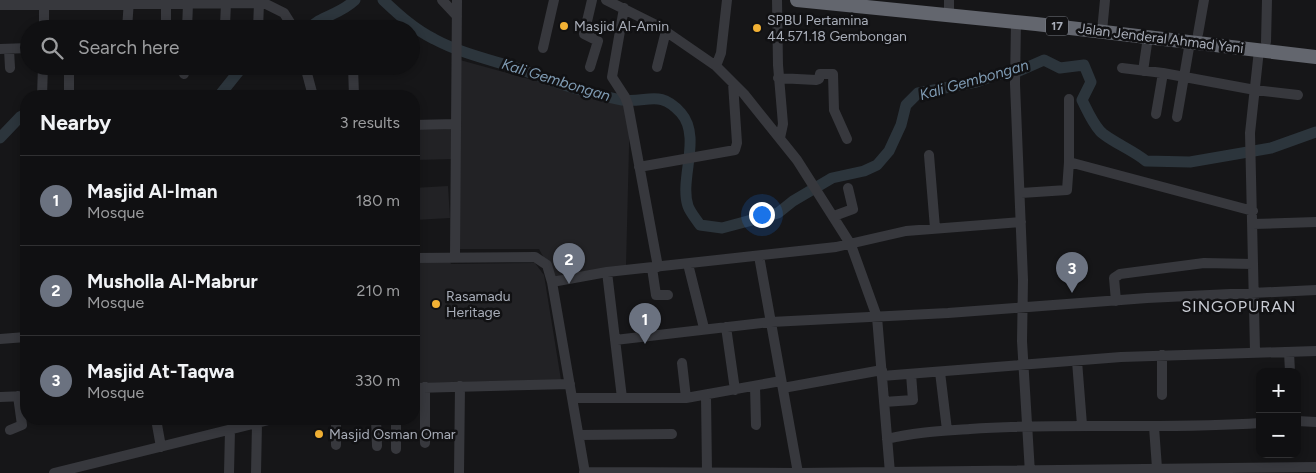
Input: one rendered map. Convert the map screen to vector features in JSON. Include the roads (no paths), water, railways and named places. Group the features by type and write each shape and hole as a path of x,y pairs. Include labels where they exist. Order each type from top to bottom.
{"highway":[{"name":"Jalan Jenderal Ahmad Yani","path":"797,0 949,8 1016,22 1103,26 1148,37 1194,38"},
{"name":"Jalan Jenderal Ahmad Yani","path":"875,0 1262,46 1316,48"},
{"name":"Jalan Jenderal Ahmad Yani","path":"1262,46 1316,57"}],"street":[{"path":"442,0 457,16"},
{"path":"455,257 457,0"},
{"path":"543,48 554,0"},
{"path":"590,67 598,41 584,34 592,0"},
{"path":"606,0 620,4 666,31 716,66 780,138 834,216 851,245 877,317 890,472"},
{"path":"716,66 720,53 726,0"},
{"path":"777,0 778,78 783,124 780,138"},
{"path":"1103,26 1105,0"},
{"path":"1177,117 1184,76 1204,0"},
{"path":"1255,351 1252,211 1253,160 1250,142 1267,0"},
{"path":"0,5 44,2 129,2 166,5 185,2 226,4 262,2 284,13 288,20"},
{"path":"44,2 44,20"},
{"path":"128,20 129,2"},
{"path":"185,2 186,20"},
{"path":"259,20 262,2"},
{"path":"226,4 226,20"},
{"path":"620,4 611,71 614,83 627,101 655,268 656,295 668,295"},
{"path":"166,5 166,20"},
{"path":"1016,22 1015,84 1021,193 1023,366 1030,471"},
{"path":"657,67 666,31"},
{"path":"1143,71 1148,37"},
{"path":"10,68 5,49 20,48"},
{"path":"1122,68 1184,76 1255,90 1298,95"},
{"path":"778,78 816,80 819,79 822,73 833,74 834,110 847,139"},
{"path":"1156,114 1163,73"},
{"path":"42,90 43,75"},
{"path":"69,75 69,90"},
{"path":"307,75 311,90"},
{"path":"353,75 354,90"},
{"path":"639,167 733,152 736,147 733,83"},
{"path":"1021,193 1067,190 1069,99"},
{"path":"420,126 456,124"},
{"path":"929,155 935,228"},
{"path":"1069,162 1252,211"},
{"path":"834,216 853,208 848,188"},
{"path":"552,282 607,272 851,245 899,233 935,228 1021,222"},
{"path":"1253,224 1316,222"},
{"path":"420,258 535,256 547,264 580,435 584,473 798,473 1316,467"},
{"path":"759,256 798,473"},
{"path":"1116,301 1114,278 1116,275 1204,263 1253,264"},
{"path":"688,264 704,328"},
{"path":"607,272 622,398"},
{"path":"615,340 704,328 771,322 1316,290"},
{"path":"726,326 735,390"},
{"path":"0,339 20,338"},
{"path":"572,398 686,398 706,396 754,386 882,373 911,374 1162,355 1255,351 1316,351"},
{"path":"1288,352 1290,368"},
{"path":"1162,355 1162,395"},
{"path":"1077,361 1082,425"},
{"path":"682,363 686,398"},
{"path":"940,372 947,430"},
{"path":"884,402 913,400 911,374"},
{"path":"420,387 570,384"},
{"path":"459,473 460,386"},
{"path":"754,386 756,425"},
{"path":"425,387 425,443"},
{"path":"0,397 20,396"},
{"path":"701,472 706,396"},
{"path":"1301,421 1316,422"},
{"path":"887,438 920,432 1027,426 1154,427 1256,424"},
{"path":"10,430 22,425"},
{"path":"157,425 161,447"},
{"path":"54,473 249,425"},
{"path":"256,473 257,425"},
{"path":"336,425 336,444"},
{"path":"376,425 377,446"},
{"path":"396,425 396,449"},
{"path":"1154,427 1157,468"},
{"path":"229,473 230,430"},
{"path":"580,435 672,434"}],"waterway":[{"name":"Kali Gembongan","path":"321,20 355,0"},
{"name":"Kali Gembongan","path":"383,0 406,20"},
{"name":"Kali Gembongan","path":"420,31 443,44 602,96 622,100 660,99 667,101 681,113 687,123 690,134 686,183 688,206 700,225 722,228 778,213 793,201 832,178 864,171 877,165 889,151 901,125 906,105 918,93 976,82 996,75 1019,71 1044,60 1060,68 1084,65 1091,82 1082,100 1095,124 1100,131 1115,142 1146,161 1190,162 1271,148 1316,132"},
{"name":"Kali Gembongan","path":"224,90 236,75"},
{"name":"Kali Gembongan","path":"0,138 20,117"}],"place":[{"name":"Masjid Al-Amin","path":"564,26"},
{"name":"SPBU Pertamina 44.571.18 Gembongan","path":"757,28"},
{"name":"Musholla Al-Mabrur","path":"569,284"},
{"name":"Masjid At-Taqwa","path":"1072,293"},
{"name":"Rasamadu Heritage","path":"436,304"},
{"name":"Masjid Al-Iman","path":"645,344"},
{"name":"Masjid Osman Omar","path":"319,434"}],"district":[{"name":"SINGOPURAN","path":"1239,306"}]}
